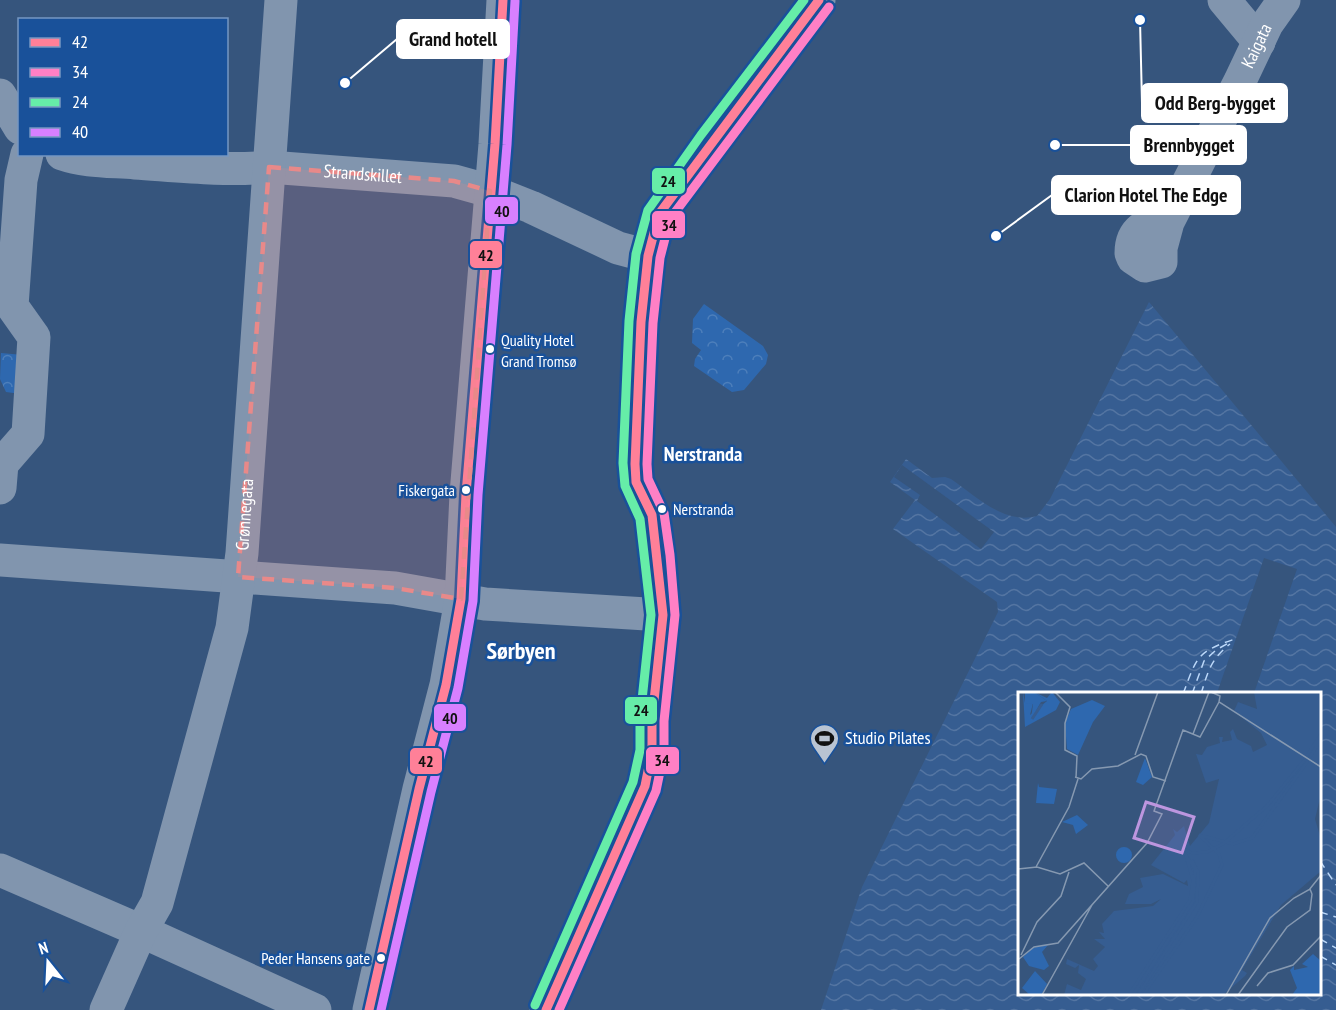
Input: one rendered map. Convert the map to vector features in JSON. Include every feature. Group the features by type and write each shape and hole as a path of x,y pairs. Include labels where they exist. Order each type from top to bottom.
{"street":[{"name":"Grønnegata","path":"106,1010 141,931 157,903 232,628 242,553 281,0"},
{"path":"369,1010 419,789 446,684 460,599 466,494 495,144 503,0"},
{"path":"546,1010 645,786 652,751 652,720 663,615 652,514 636,482 635,464 642,322 648,256 659,214 753,85 819,0"},
{"path":"1224,0 1259,42"},
{"name":"Kaigata","path":"1168,222 1266,24 1284,0"},
{"path":"0,95 18,125"},
{"path":"0,488 2,464 28,434 34,337 12,306 21,180 27,156"},
{"name":"Strandskillet","path":"72,156 92,160 191,168 269,167 454,181 490,191 531,207 618,248 648,256"},
{"path":"0,564 394,588 485,604 663,615"},
{"path":"0,870 315,1010"}],"highlighted area":[{"path":"269,167 454,181 490,191 461,599 395,588 238,577"}],"green space":[{"path":"704,304 763,346 768,355 766,364 744,390 732,392 694,366 695,359 701,350 692,343 693,319"},
{"path":"1,353 23,355 21,394 6,392 0,379"}],"water":[{"path":"1149,302 1336,527 1336,1010 821,1010 862,887 998,612 997,602 893,529 915,500 890,482 906,459 932,478 951,479 980,501 1002,513 1025,518 1037,516 1050,499"}],"pier":[{"path":"902,465 994,532 981,549 917,501 920,495 894,477"},
{"path":"1264,558 1297,569 1254,692 1217,692"}],"ferry route":[{"path":"1184,692 1195,664 1205,652 1235,639"},
{"path":"1193,692 1204,661 1216,650 1232,641"},
{"path":"1202,692 1211,666 1218,655 1230,644"},
{"path":"1321,862 1336,885"},
{"path":"1321,912 1336,917"},
{"path":"1321,940 1336,948"},
{"path":"1321,957 1336,965"}],"transit line":[{"name":"42","path":"369,1010 419,789 446,685 461,599 466,494 495,144 503,0"},
{"name":"24","path":"535,1005 633,782 640,750 640,719 651,615 640,519 625,486 623,463 629,321 636,254 648,210 701,135 804,0"},
{"name":"42","path":"546,1010 645,786 652,751 652,720 663,615 652,515 636,482 635,464 641,322 648,256 659,214 819,0"},
{"name":"40","path":"381,1010 431,792 458,688 473,601 478,495 507,145 515,1"},
{"name":"34","path":"559,1010 656,791 664,752 664,721 675,615 664,513 648,479 647,464 653,323 660,258 670,219 829,7"}],"place":[{"name":"Odd Berg-bygget","path":"1140,20"},
{"name":"Grand hotell","path":"345,83"},
{"name":"Brennbygget","path":"1055,145"},
{"name":"Clarion Hotel The Edge","path":"996,236"},
{"name":"Quality Hotel Grand Tromsø","path":"490,349"},
{"name":"Fiskergata","path":"466,490"},
{"name":"Nerstranda","path":"662,509"},
{"name":"Studio Pilates","path":"824,764"},
{"name":"Peder Hansens gate","path":"381,958"}],"district":[{"name":"Nerstranda","path":"703,454"},
{"name":"Sørbyen","path":"521,651"}]}
